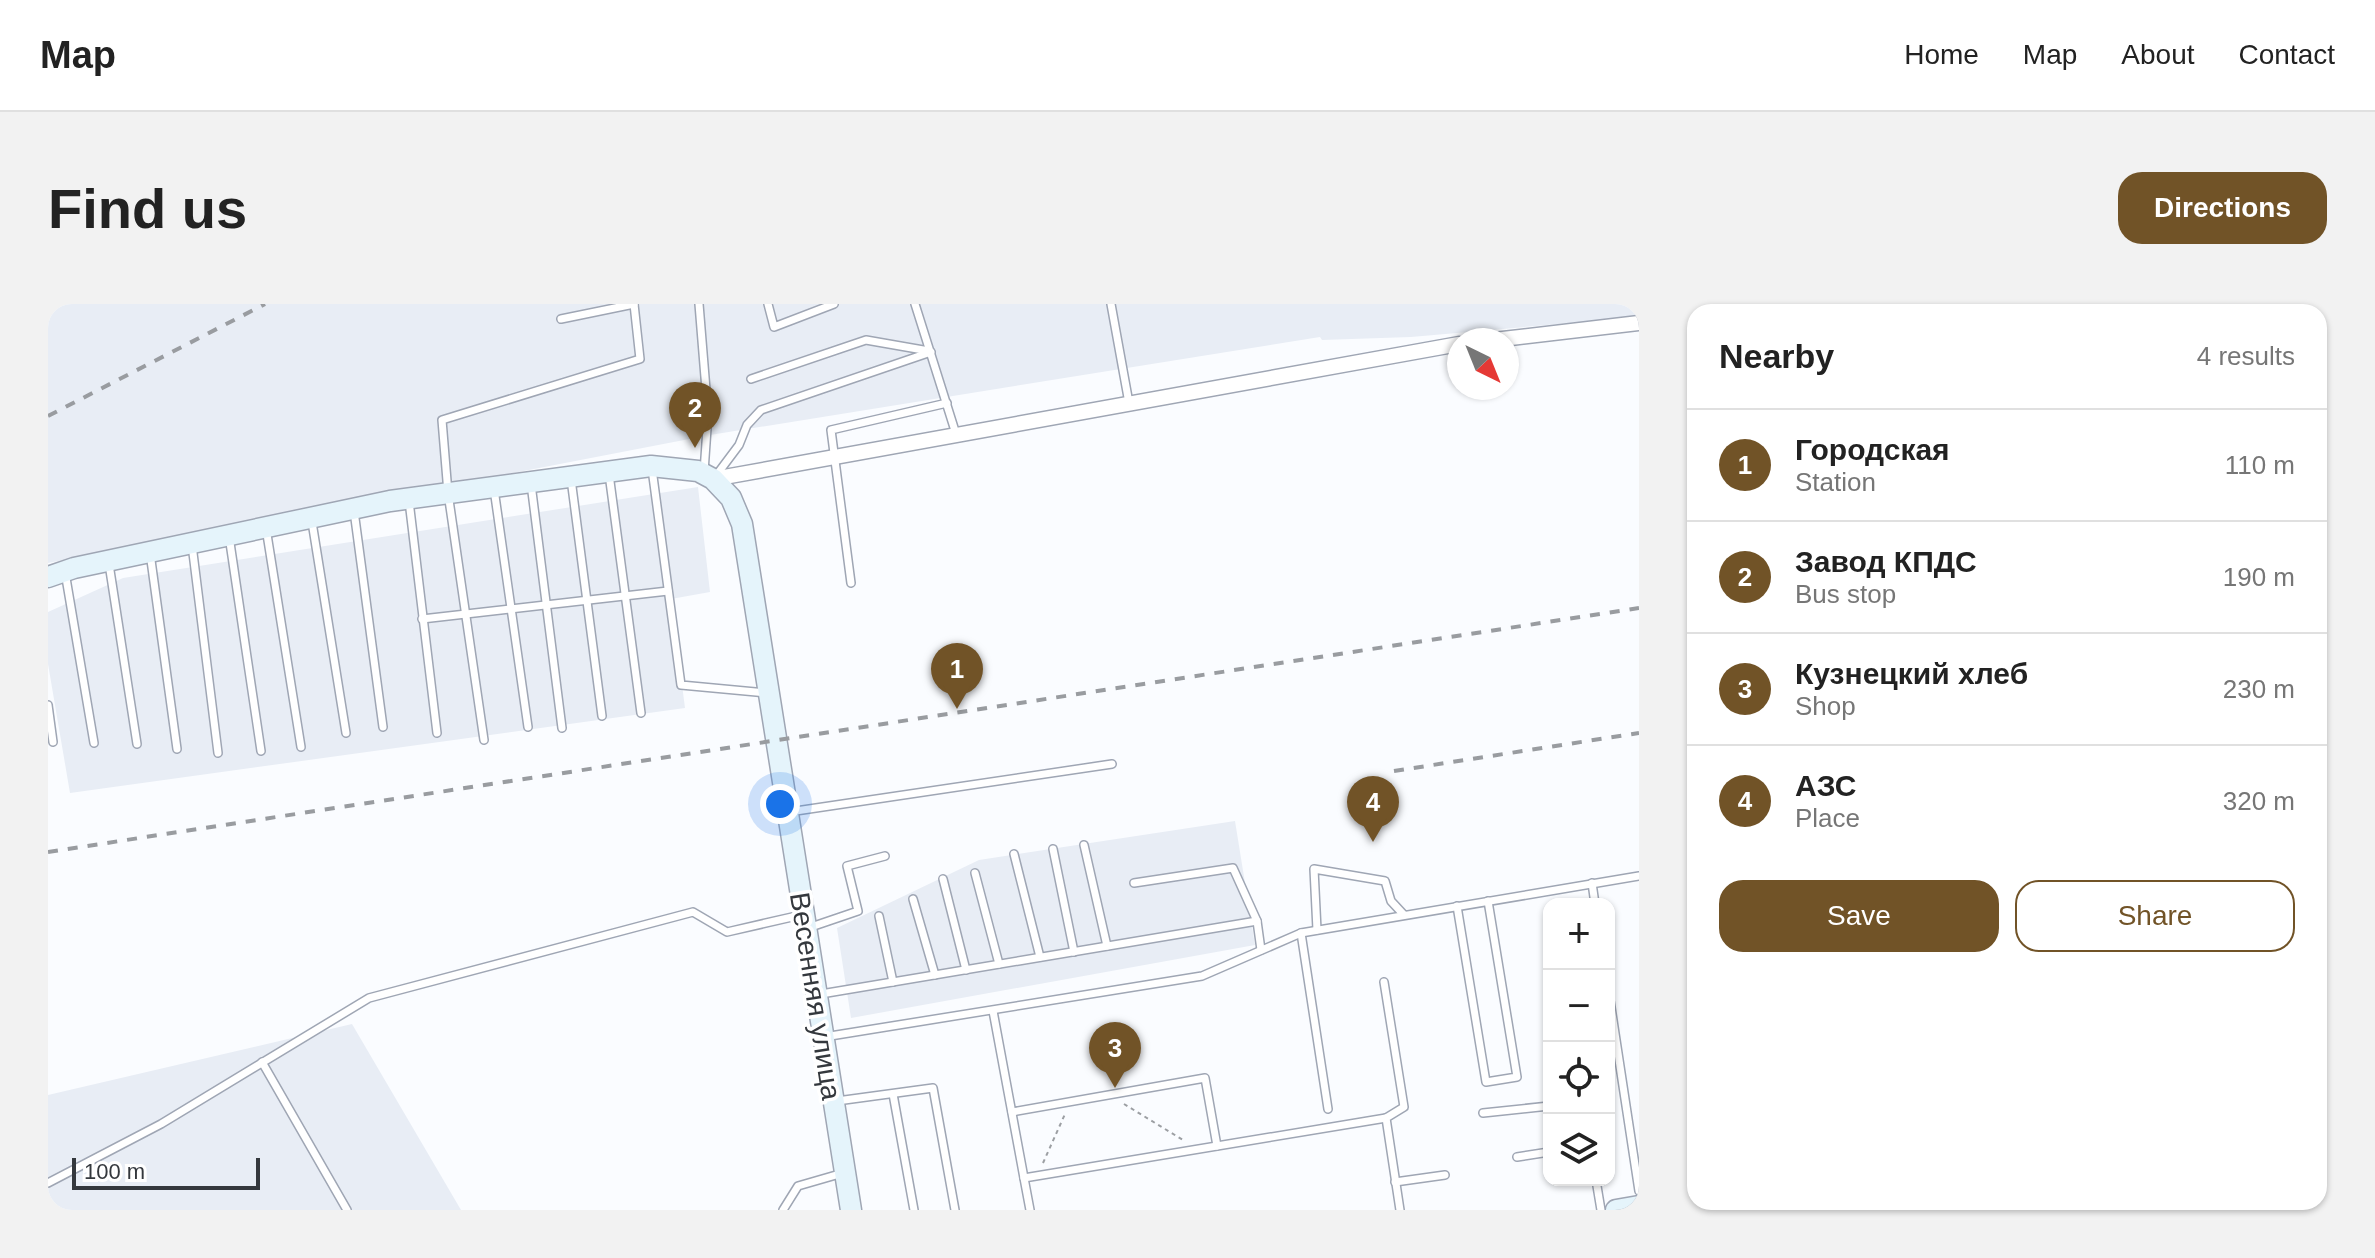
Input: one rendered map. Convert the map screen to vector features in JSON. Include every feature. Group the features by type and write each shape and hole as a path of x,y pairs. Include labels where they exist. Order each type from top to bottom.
{"street":[{"path":"1519,337 1639,323"},
{"path":"56,574 408,499 651,466 677,467 708,477 1447,346"},
{"name":"Весенняя улица","path":"708,477 731,498 742,524 851,1210"},
{"path":"1616,1210 1639,1206"}],"lane":[{"path":"484,740 448,493 442,420 640,359 634,304 561,319"},
{"path":"699,304 708,414 708,477"},
{"path":"768,304 774,327 834,304"},
{"path":"915,304 956,434"},
{"path":"1111,304 1129,403"},
{"path":"751,379 866,340 931,352"},
{"path":"708,477 739,445 747,425 761,410 931,352"},
{"path":"851,583 831,430 947,403"},
{"path":"651,466 681,685 768,693"},
{"path":"609,471 641,713"},
{"path":"571,477 602,716"},
{"path":"530,482 562,728"},
{"path":"493,487 528,727"},
{"path":"408,499 437,733"},
{"path":"353,509 383,727"},
{"path":"311,518 346,733"},
{"path":"266,528 301,747"},
{"path":"229,536 261,751"},
{"path":"192,544 218,753"},
{"path":"150,553 177,749"},
{"path":"109,561 137,744"},
{"path":"56,574 94,743"},
{"path":"422,619 668,591"},
{"path":"48,705 53,742"},
{"path":"787,813 1112,764"},
{"path":"1084,845 1107,946"},
{"path":"1053,849 1074,952"},
{"path":"1014,854 1040,957"},
{"path":"48,1183 161,1124 369,998 693,912 727,932 858,911 847,866 885,856"},
{"path":"1134,883 1233,868 1257,921 1261,950"},
{"path":"1317,930 1314,869 1385,881 1391,901 1404,915"},
{"path":"975,873 999,964"},
{"path":"823,1037 1202,976 1301,933 1639,876"},
{"path":"943,879 966,970"},
{"path":"1592,883 1594,898"},
{"path":"913,899 935,975"},
{"path":"1457,906 1486,1082 1517,1077 1488,901"},
{"path":"879,916 893,982"},
{"path":"816,995 1257,921"},
{"path":"1301,933 1328,1109"},
{"path":"1024,1178 1386,1118 1404,1107 1384,982"},
{"path":"993,1011 1030,1210"},
{"path":"1615,1033 1639,1191"},
{"path":"262,1062 347,1210"},
{"path":"1012,1112 1205,1078 1217,1146"},
{"path":"834,1102 933,1088 955,1210"},
{"path":"893,1094 914,1210"},
{"path":"1483,1113 1543,1107"},
{"path":"1386,1118 1400,1210"},
{"path":"1517,1157 1543,1153"},
{"path":"783,1210 798,1186 845,1173"},
{"path":"1395,1182 1445,1175"},
{"path":"1597,1186 1601,1210"}],"path":[{"path":"1109,1095 1197,1149"},
{"path":"1038,1175 1070,1102"}],"shaded area":[{"path":"48,304 1639,304 1639,317 1514,328 1447,328 1447,334 1411,337 1322,340 1320,337 710,435 48,563"},
{"path":"698,487 710,592 671,599 685,708 70,793 48,664 48,612 123,578"},
{"path":"1235,821 1255,945 851,1018 837,928 979,860"},
{"path":"352,1024 461,1210 48,1210 48,1095"}],"railway":[{"path":"48,416 265,304"},
{"path":"48,852 1639,608"},
{"path":"1394,771 1639,733"}],"place":[{"name":"Завод КПДС","path":"695,448"},
{"name":"Городская","path":"957,709"},
{"name":"АЗС","path":"1373,842"},
{"name":"Кузнецкий хлеб","path":"1115,1088"}]}
